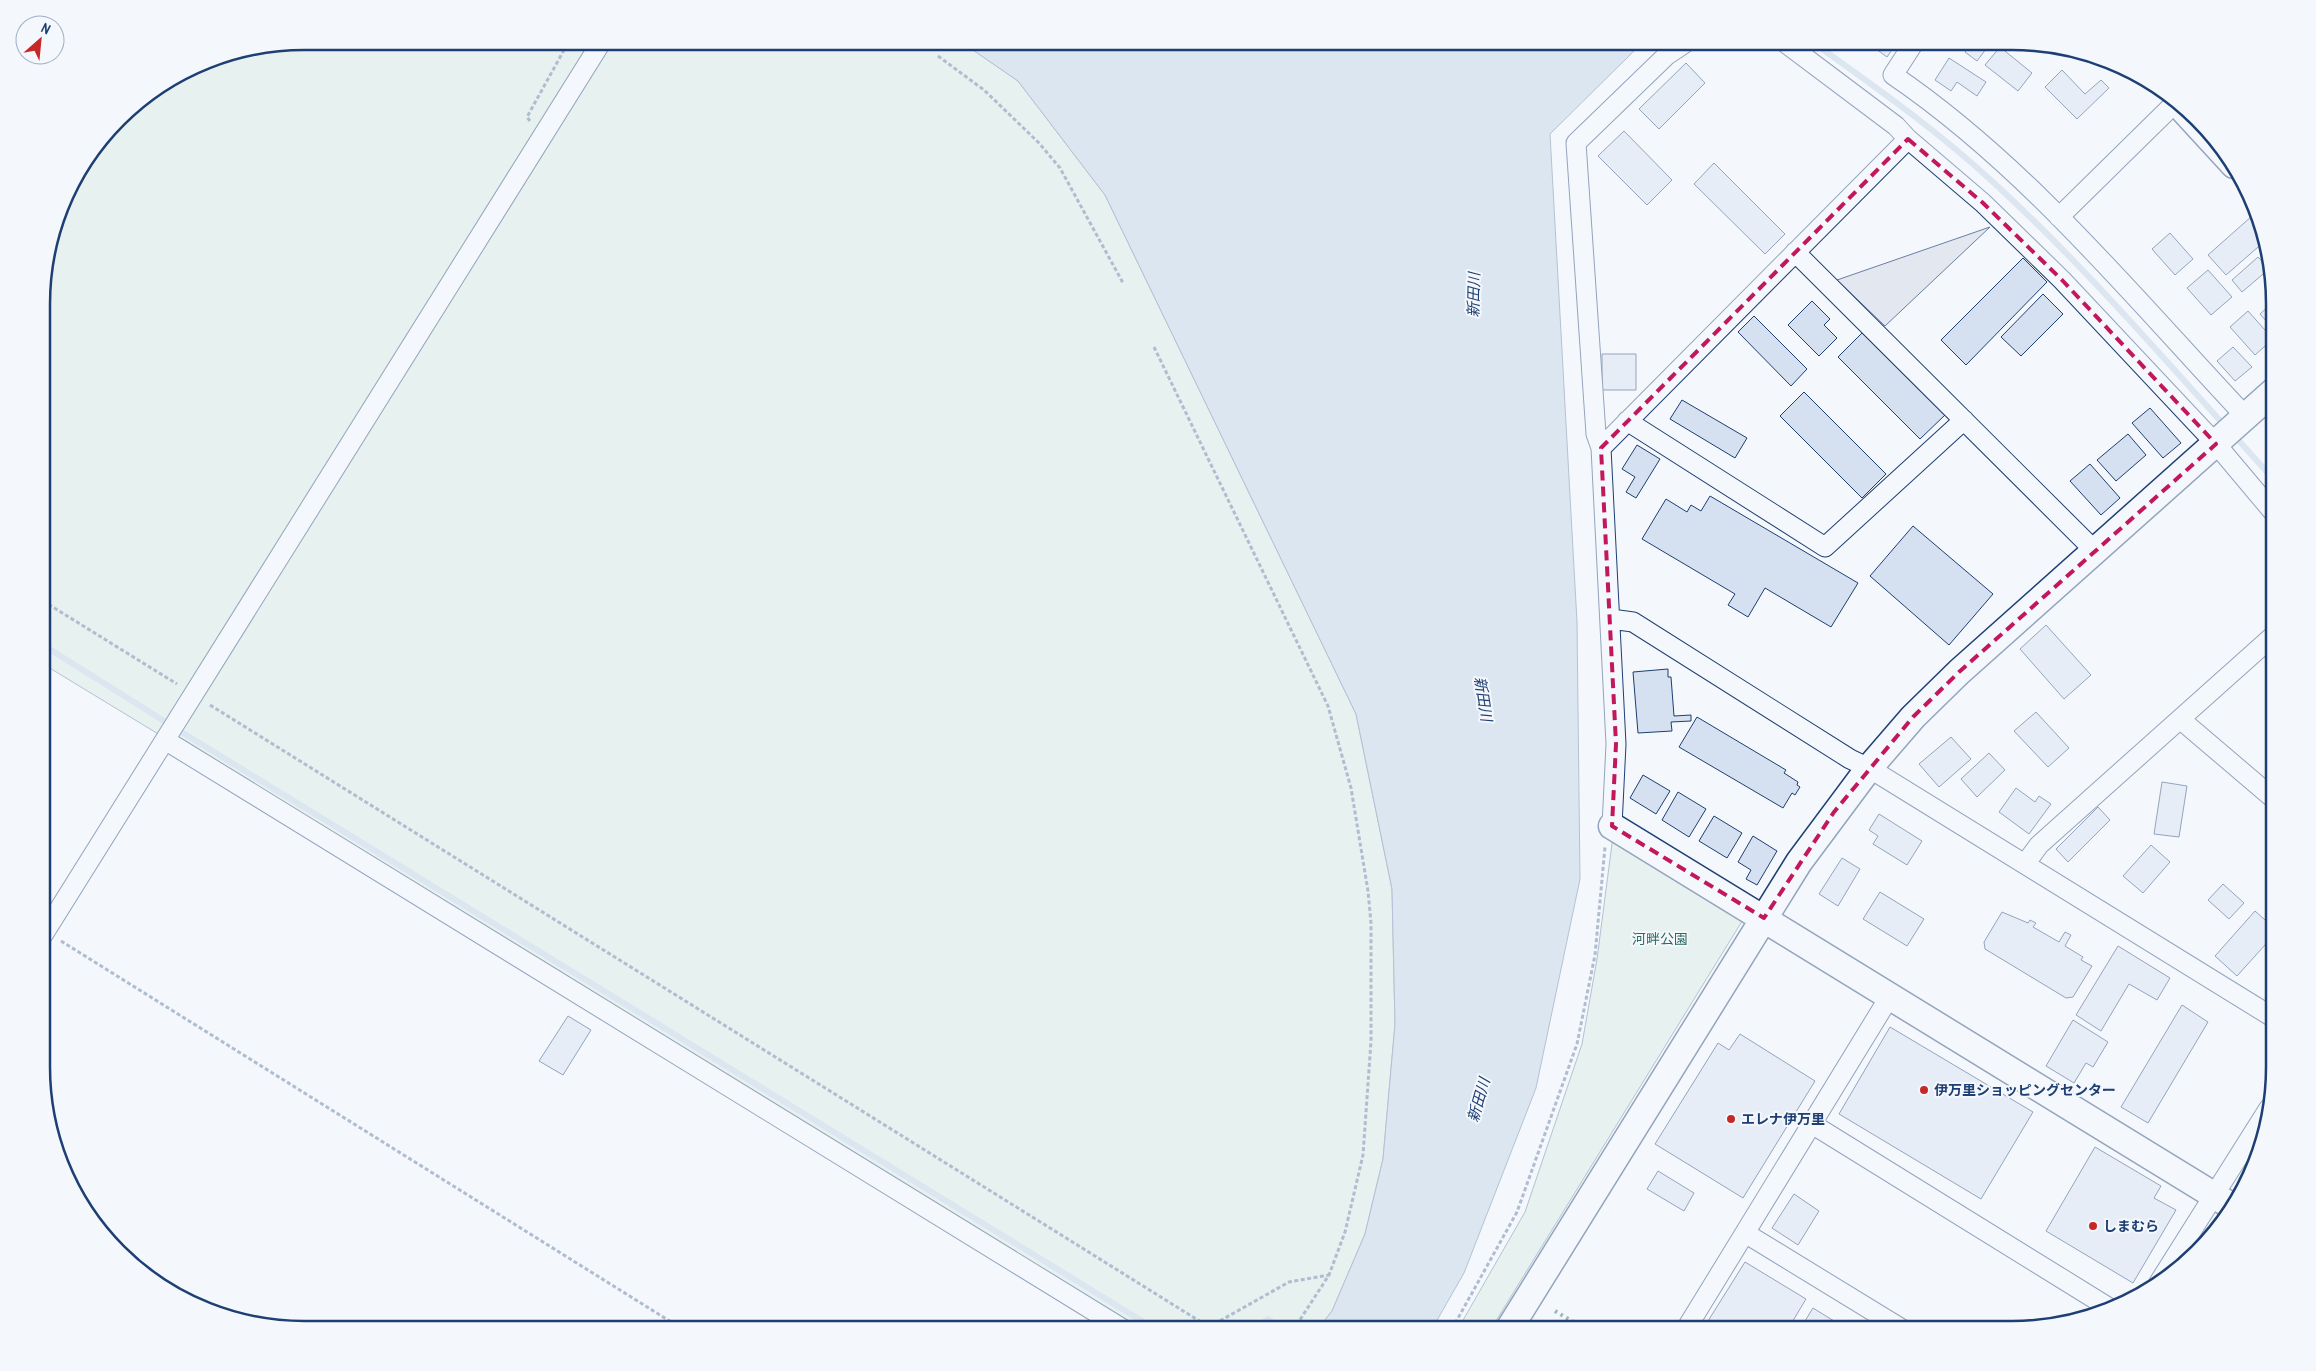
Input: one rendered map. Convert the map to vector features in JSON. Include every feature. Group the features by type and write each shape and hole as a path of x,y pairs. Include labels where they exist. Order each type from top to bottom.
{"street":[{"path":"50,925 596,50"},
{"path":"1674,50 1667,55 1576,143 1596,434 1601,448 1611,618 1616,744 1612,826 2224,1201"},
{"path":"1795,50 1896,126 1908,139 1983,203 2062,280 2216,444 2266,503"},
{"path":"1909,50 1893,75 1933,103 1990,150 2059,217 2246,417"},
{"path":"2059,217 2172,107"},
{"path":"1601,448 1908,139"},
{"path":"1795,252 2095,551"},
{"path":"1514,1321 1799,862 1869,768 1914,717 1959,672 2266,398"},
{"path":"1627,421 1825,547 1964,420"},
{"path":"1611,618 1633,622 1850,759 1869,768 2266,1013"},
{"path":"2025,864 2039,845 2266,642"},
{"path":"2180,719 2266,792"},
{"path":"165,740 1107,1321"},
{"path":"1691,1321 1890,996"},
{"path":"1812,1124 2103,1304"},
{"path":"2178,1259 2224,1201 2257,1133"},
{"path":"1745,1233 1889,1321"}],"path":[{"path":"544,135 527,117 564,50"},
{"path":"938,56 984,90 1039,144 1060,168 1123,283"},
{"path":"1154,347 1328,706 1351,788 1368,891 1371,923 1371,1041 1363,1155 1345,1232 1329,1276 1300,1321"},
{"path":"50,605 1199,1321"},
{"path":"1456,1321 1517,1212 1577,1044 1595,955 1606,838 1612,826"},
{"path":"50,936 670,1321"},
{"path":"1220,1321 1289,1282 1329,1276"}],"highlighted area":[{"path":"1908,139 1983,203 2062,280 2216,444 1959,672 1913,717 1834,812 1764,918 1612,826 1616,744 1601,448"}],"green space":[{"path":"304,50 973,50 1018,81 1105,195 1356,714 1392,889 1395,1024 1383,1159 1365,1234 1332,1311 1324,1321 1125,1321 50,668 50,304 52,271 63,222 84,177 103,149 124,124 149,103 177,84 222,63 271,52"},
{"name":"河畔公園","path":"1613,836 1744,918 1496,1321 1463,1321 1525,1212 1582,1044 1597,959"}],"shaded area":[{"path":"1990,227 1885,326 1837,280"}],"water":[{"name":"新田川","path":"973,50 1635,50 1550,134 1577,622 1580,879 1536,1088 1464,1273 1437,1321 1324,1321 1332,1311 1365,1234 1383,1159 1395,1024 1392,889 1356,714 1105,195 1018,81"}],"building":[{"path":"1877,50 1892,50 1887,57"},
{"path":"1966,50 1985,50 1977,61 1965,52"},
{"path":"1998,50 2004,50 2032,73 2018,91 1985,65"},
{"path":"1949,58 1986,82 1977,96 1957,82 1951,91 1935,80"},
{"path":"1686,63 1705,83 1659,129 1639,109"},
{"path":"2062,70 2085,94 2101,80 2109,88 2077,119 2045,87"},
{"path":"1624,131 1672,180 1647,205 1598,156"},
{"path":"1714,163 1785,234 1765,254 1694,184"},
{"path":"2251,217 2259,246 2226,275 2208,255"},
{"path":"2170,233 2193,259 2175,275 2152,249"},
{"path":"2258,257 2262,262 2264,273 2242,292 2232,280"},
{"path":"2023,258 2047,282 1966,365 1941,340"},
{"path":"2208,270 2232,297 2211,315 2187,288"},
{"path":"2043,294 2063,314 2021,356 2001,337"},
{"path":"1812,301 1830,319 1824,325 1837,338 1819,356 1788,325"},
{"path":"2266,308 2266,321 2260,314"},
{"path":"2248,311 2266,331 2266,345 2255,355 2230,327"},
{"path":"1754,316 1807,369 1791,386 1738,332"},
{"path":"1862,333 1945,415 1920,439 1838,357"},
{"path":"2233,347 2252,367 2235,381 2217,361"},
{"path":"1602,354 1636,354 1636,390 1602,390"},
{"path":"1804,392 1886,474 1862,498 1780,416"},
{"path":"1682,400 1747,438 1735,458 1670,419"},
{"path":"2150,408 2181,443 2163,458 2132,423"},
{"path":"2128,434 2146,455 2116,481 2097,460"},
{"path":"1637,445 1660,459 1636,498 1626,492 1635,477 1622,469"},
{"path":"2090,464 2120,498 2101,515 2070,481"},
{"path":"1710,496 1858,583 1831,627 1765,588 1748,617 1728,605 1735,594 1642,539 1666,499 1687,512 1691,505 1701,511"},
{"path":"1913,526 1993,594 1949,645 1870,576"},
{"path":"2046,625 2091,675 2064,699 2020,649"},
{"path":"1668,669 1668,677 1671,677 1674,716 1691,715 1691,721 1671,722 1672,731 1638,733 1633,672"},
{"path":"2036,712 2069,748 2048,767 2014,731"},
{"path":"1697,717 1786,770 1784,773 1798,782 1797,785 1800,787 1795,795 1792,793 1783,808 1679,747"},
{"path":"1951,737 1971,759 1939,787 1919,764"},
{"path":"1989,753 2005,770 1977,797 1961,779"},
{"path":"1643,775 1670,791 1656,814 1630,798"},
{"path":"2162,782 2187,786 2179,837 2154,834"},
{"path":"2016,788 2035,802 2039,796 2051,804 2029,834 1999,812"},
{"path":"1678,792 1706,809 1689,837 1662,820"},
{"path":"2098,807 2110,820 2068,862 2056,849"},
{"path":"1879,814 1922,841 1907,865 1873,844 1878,836 1869,830"},
{"path":"1714,816 1742,833 1727,858 1699,841"},
{"path":"1753,836 1777,851 1757,885 1746,879 1751,870 1738,862"},
{"path":"2151,845 2170,862 2143,893 2123,876"},
{"path":"1842,858 1860,869 1838,906 1819,894"},
{"path":"2223,884 2244,903 2229,919 2208,900"},
{"path":"1880,892 1924,919 1907,946 1863,919"},
{"path":"2255,911 2266,921 2266,944 2237,976 2215,956"},
{"path":"2002,912 2028,923 2030,920 2036,923 2033,927 2059,942 2065,932 2071,935 2065,946 2083,957 2081,960 2092,966 2073,997 2066,998 1985,949 1984,942"},
{"path":"2118,946 2170,978 2157,1000 2129,984 2101,1031 2076,1015"},
{"path":"2182,1005 2208,1022 2148,1123 2121,1107"},
{"path":"568,1016 591,1030 563,1075 539,1061"},
{"path":"2073,1020 2108,1042 2093,1067 2086,1063 2074,1083 2046,1066"},
{"path":"1890,1027 2033,1112 1981,1199 1839,1114"},
{"path":"1740,1034 1815,1081 1743,1198 1655,1144 1718,1043 1729,1050"},
{"path":"2095,1147 2161,1186 2154,1198 2176,1210 2133,1283 2046,1231"},
{"path":"1658,1171 1694,1193 1684,1211 1647,1189"},
{"path":"1794,1194 1819,1211 1798,1245 1772,1228"},
{"path":"1745,1262 1806,1299 1793,1321 1708,1321"},
{"path":"1813,1308 1834,1321 1805,1321"}],"waterway":[{"path":"1824,50 1928,127 2025,212 2142,333 2226,427"},
{"path":"2233,434 2266,471"},
{"path":"50,649 1142,1321"},
{"path":"1265,1321 1268,1319 1271,1321"}],"hedge":[{"path":"1555,1311 1572,1321"}],"place":[{"name":"伊万里ショッピングセンター","path":"1924,1090"},
{"name":"エレナ伊万里","path":"1731,1119"},
{"name":"しまむら","path":"2093,1226"}]}
